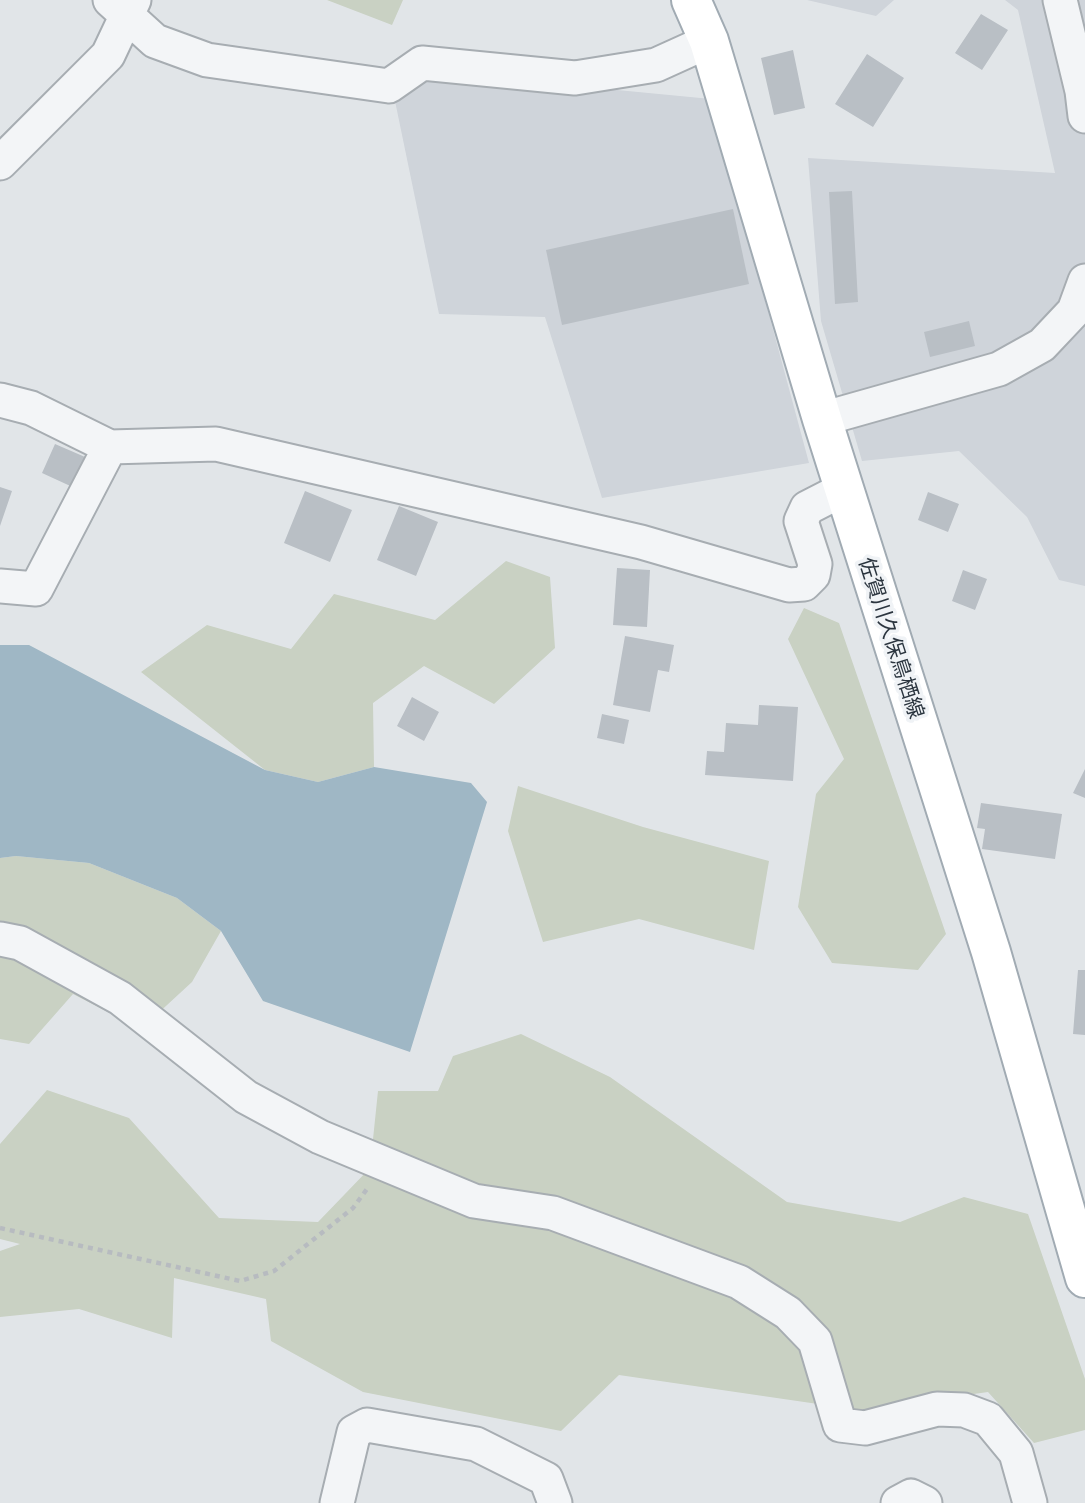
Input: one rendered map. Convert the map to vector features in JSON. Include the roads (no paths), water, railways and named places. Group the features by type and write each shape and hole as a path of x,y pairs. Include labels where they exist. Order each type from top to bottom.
{"main road":[{"name":"佐賀川久保鳥栖線","path":"691,0 709,41 822,419 991,953 1085,1278"}],"street":[{"path":"1060,0 1082,91 1085,116"},
{"path":"124,6 155,41 207,60 388,86 422,63 575,78 656,65 709,41"},
{"path":"0,163 108,55 124,6"},
{"path":"822,419 999,369 1042,345 1074,311 1085,281"},
{"path":"0,400 31,408 110,447 216,444 641,541 789,585 804,584 813,576 815,564 801,521 807,508 844,489"},
{"path":"0,586 36,589 110,447"},
{"path":"0,939 20,943 121,998 246,1097 320,1137 384,1166 474,1201 553,1213 739,1282 788,1313 815,1341 840,1424 865,1428 937,1409 964,1410 988,1419 1016,1453 1030,1503"},
{"path":"337,1503 354,1432 367,1425 477,1444 546,1479 555,1503"},
{"path":"898,1503 911,1496 925,1503"}],"water":[{"path":"0,645 29,645 265,770 318,782 374,767 471,783 487,802 410,1052 263,1001 221,931 177,898 89,863 16,856 0,858"}]}
